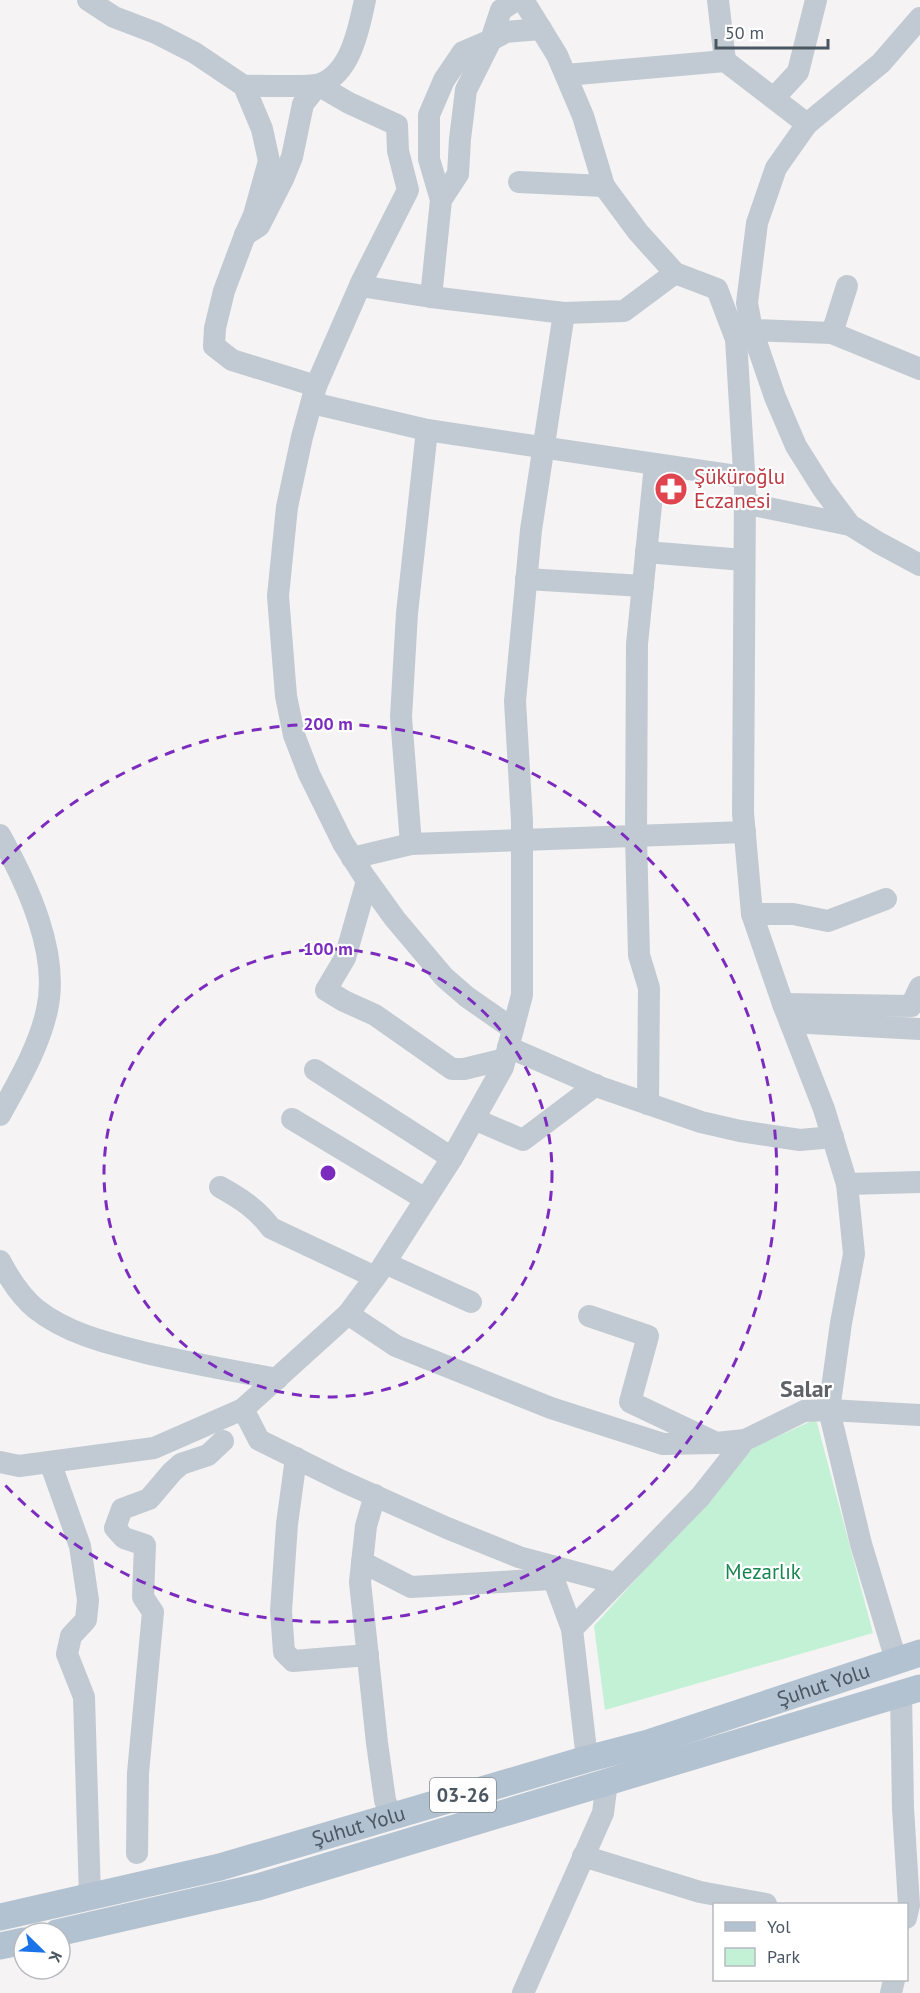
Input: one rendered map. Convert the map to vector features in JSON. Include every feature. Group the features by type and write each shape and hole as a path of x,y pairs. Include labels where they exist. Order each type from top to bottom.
{"main road":[{"name":"Şuhut Yolu","path":"0,1917 220,1867 648,1743 908,1656"},
{"name":"Şuhut Yolu","path":"72,1930 258,1887 910,1690"}],"street":[{"path":"88,0 114,17 156,33 195,52 244,86 262,129 269,161 254,215 224,291 215,328 214,346 232,360 314,395 427,430 743,477"},
{"path":"245,235 259,226 283,179 292,158 303,104 318,85 333,77 346,59 358,30 365,0"},
{"path":"523,0 566,75 583,116 604,186 638,232 675,273 717,289 736,339 744,503 743,813 753,914 786,1013 833,1137 847,1184 854,1254 841,1323 829,1410 861,1544 908,1656"},
{"path":"718,0 725,61"},
{"path":"774,98 798,72 816,0"},
{"path":"441,200 458,174 466,90 491,40 501,3"},
{"path":"850,525 823,489 796,446 775,397 752,330 747,303 757,223 776,168 807,124 881,63 920,18"},
{"path":"431,297 441,200 429,159 429,115 444,80 463,52 506,32 541,29"},
{"path":"566,75 725,61 807,124"},
{"path":"244,86 318,85 349,103 397,125 398,151 408,190 360,286 314,395 302,437 287,507 278,596 286,696 294,735 309,774 343,843 395,919 444,977 466,997 509,1045 596,1085 701,1122 740,1131 800,1140 833,1137"},
{"path":"519,182 604,186"},
{"path":"360,286 564,313 624,311 675,273"},
{"path":"832,333 847,286"},
{"path":"0,1480 10,1464 50,1462 154,1448 243,1409 348,1314 380,1270 452,1158 503,1067 522,995 522,841 514,701 531,530 564,313"},
{"path":"752,330 832,333 920,369"},
{"path":"411,844 401,717 407,613 427,430"},
{"path":"648,1104 649,988 639,955 636,837 637,644 655,465"},
{"path":"744,503 850,525 920,565"},
{"path":"646,552 744,560"},
{"path":"526,579 643,586"},
{"path":"352,858 411,844 745,832"},
{"path":"0,835 32,899 51,978 47,1010 29,1060 0,1115"},
{"path":"368,881 345,958 326,990 375,1015 452,1069 464,1069 509,1045"},
{"path":"753,914 793,915 828,921 886,899"},
{"path":"786,1013 911,1006 920,987"},
{"path":"786,1013 920,1029"},
{"path":"315,1070 452,1158"},
{"path":"474,1119 523,1140 596,1085"},
{"path":"292,1119 425,1199"},
{"path":"847,1184 920,1182"},
{"path":"220,1187 244,1201 261,1215 271,1228 471,1302"},
{"path":"0,1261 11,1282 34,1308 63,1327 116,1346 184,1362 277,1379"},
{"path":"348,1314 396,1346 551,1408 663,1444 745,1440 804,1411 829,1410 920,1415"},
{"path":"589,1316 648,1336 630,1402 716,1443"},
{"path":"243,1409 259,1440"},
{"path":"137,1853 138,1773 153,1612 143,1597 145,1545 123,1538 115,1528 122,1509 149,1499 181,1464 208,1455 223,1440"},
{"path":"170,1441 259,1440 375,1495 551,1572 616,1583"},
{"path":"572,1629 700,1497 745,1440"},
{"path":"296,1458 287,1524 281,1611 284,1652 293,1661 368,1655"},
{"path":"50,1462 80,1546 88,1600 86,1620 71,1636 67,1654 84,1697 90,1897"},
{"path":"375,1495 366,1526 360,1582 377,1743 385,1800 391,1817"},
{"path":"362,1562 411,1587 551,1572"},
{"path":"551,1572 572,1629 587,1759"},
{"path":"908,1909 903,1808 910,1690"},
{"path":"523,1993 603,1813 607,1782"},
{"path":"583,1856 700,1892 756,1903"}],"green space":[{"name":"Mezarlık","path":"816,1419 873,1633 605,1710 594,1626 754,1447"}],"place":[{"name":"Şüküroğlu Eczanesi","path":"671,489"}],"district":[{"name":"Salar","path":"806,1389"}]}
